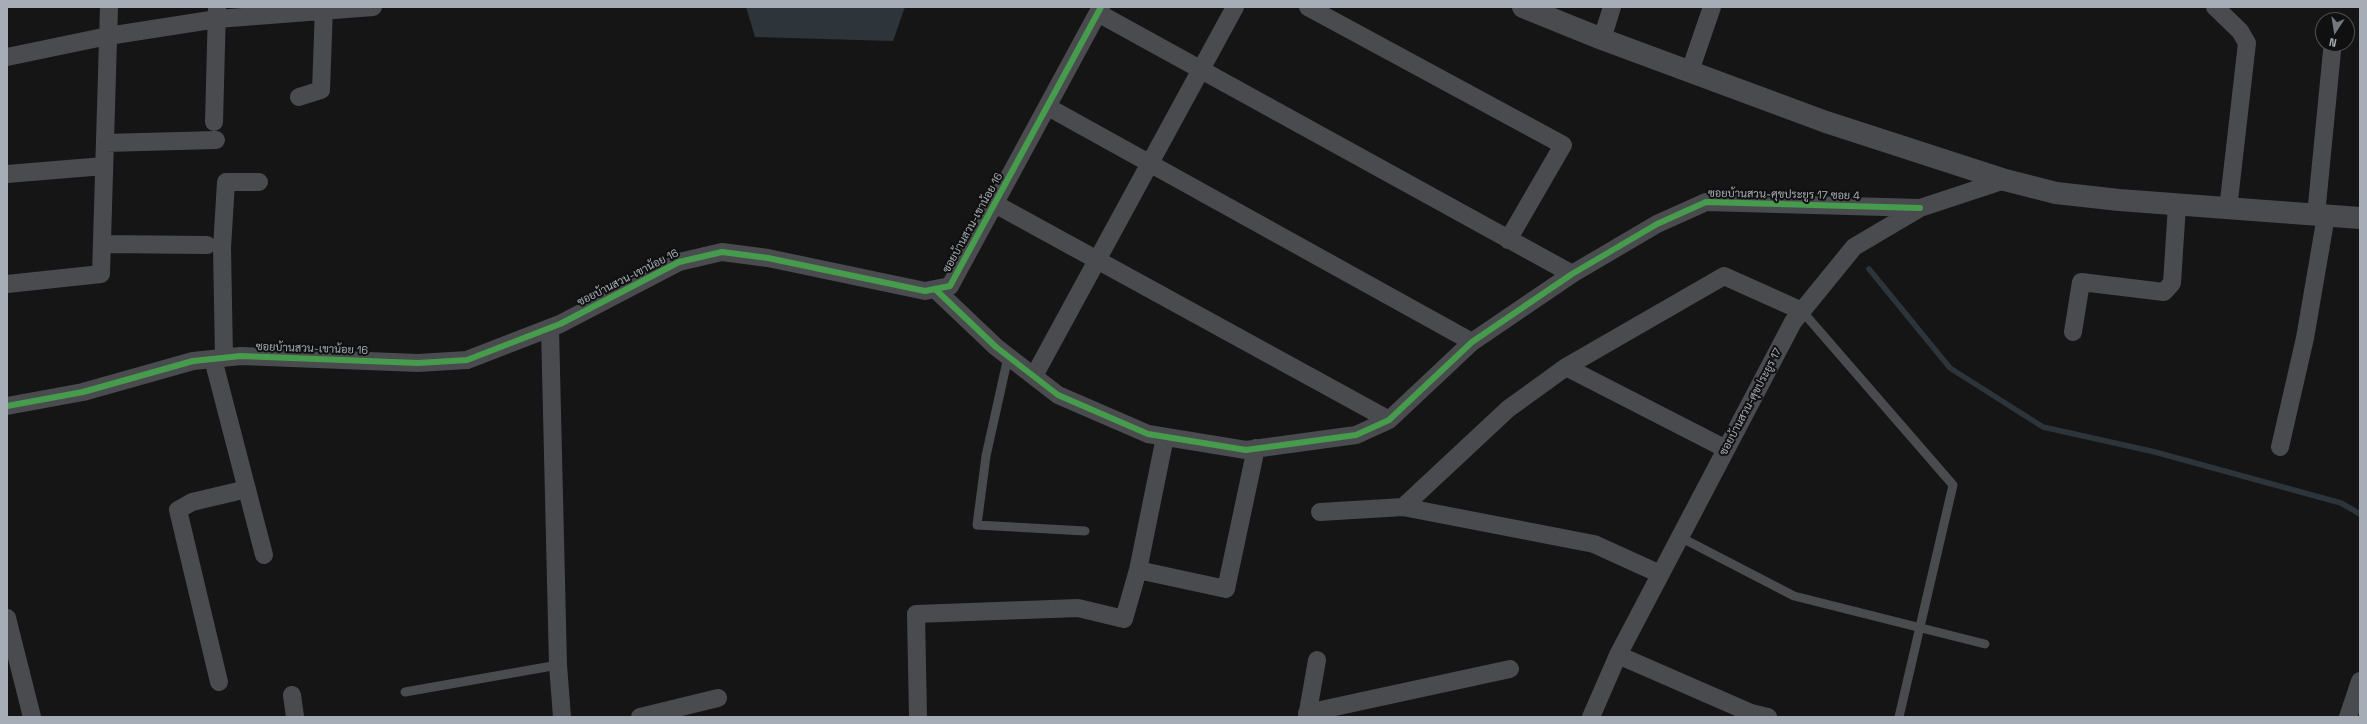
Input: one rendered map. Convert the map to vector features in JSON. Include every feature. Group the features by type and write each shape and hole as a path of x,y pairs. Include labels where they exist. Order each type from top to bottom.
{"street":[{"path":"7,284 101,274 109,7"},
{"path":"7,57 217,13 372,7"},
{"path":"1034,376 1235,7"},
{"path":"1308,7 1562,145 1508,240"},
{"path":"1523,7 1602,39 1826,122 2005,180 2056,193 2177,205 2360,218"},
{"path":"1602,39 1612,7"},
{"path":"1690,71 1712,7"},
{"path":"2215,7 2240,31 2247,43 2228,208"},
{"path":"299,97 321,90 324,9"},
{"path":"1099,10 1201,70 1572,274"},
{"name":"ซอยบ้านสวน-เขาน้อย 16","path":"7,406 83,392 193,361 219,358 241,356 418,363 467,360 550,328 679,262 722,252 768,258 925,291 950,286 1048,107 1099,10"},
{"path":"214,122 217,13"},
{"path":"2280,447 2305,338 2321,216 2332,52"},
{"path":"1048,107 1472,342"},
{"path":"105,143 216,140"},
{"path":"7,174 104,166"},
{"name":"ซอยบ้านสวน-ศุขประยูร 17","path":"1591,717 1618,655 1793,322 1802,310 1854,247 1920,208 2005,180"},
{"path":"259,182 226,182 222,248 219,358 247,489 264,555"},
{"name":"ซอยบ้านสวน-ศุขประยูร 17 ซอย 4","path":"935,289 1008,357 1058,395 1148,434 1246,450 1356,435 1389,420 1472,342 1572,274 1657,224 1706,202 1920,208"},
{"path":"995,204 1389,420"},
{"path":"2073,332 2081,282 2164,292 2172,283 2177,205"},
{"path":"102,244 207,244"},
{"path":"1403,507 1508,409 1566,367 1724,276 1802,310"},
{"path":"550,328 558,665 562,717"},
{"path":"1566,367 1726,449"},
{"path":"918,717 916,614 1078,608 1124,619 1138,570 1165,437"},
{"path":"1138,570 1226,589 1256,448"},
{"path":"219,682 178,510 192,502 247,489"},
{"path":"1320,512 1403,507 1594,544 1660,574"},
{"path":"7,618 32,717"},
{"path":"1618,655 1752,713 1768,717"},
{"path":"1317,660 1307,715 1510,669"},
{"path":"2348,717 2360,681"},
{"path":"292,695 295,717"},
{"path":"640,717 718,698"}],"lane":[{"path":"1802,310 1953,485 1899,717"},
{"path":"1008,357 986,456 977,525 1085,531"},
{"path":"1680,537 1794,596 1985,644"},
{"path":"405,692 558,665"}],"shaded area":[{"path":"746,7 905,7 893,41 755,37"}],"waterway":[{"path":"1869,269 1950,368 2043,427 2155,452 2341,503 2360,514"}],"cycle path":[{"path":"7,406 83,392 193,361 241,356 418,363 467,360 560,324 679,262 722,252 768,258 925,291 950,286 1101,7"},
{"path":"935,289 996,347 1058,395 1148,434 1246,450 1356,435 1389,420 1472,342 1572,274 1657,224 1706,202 1920,208"}]}
